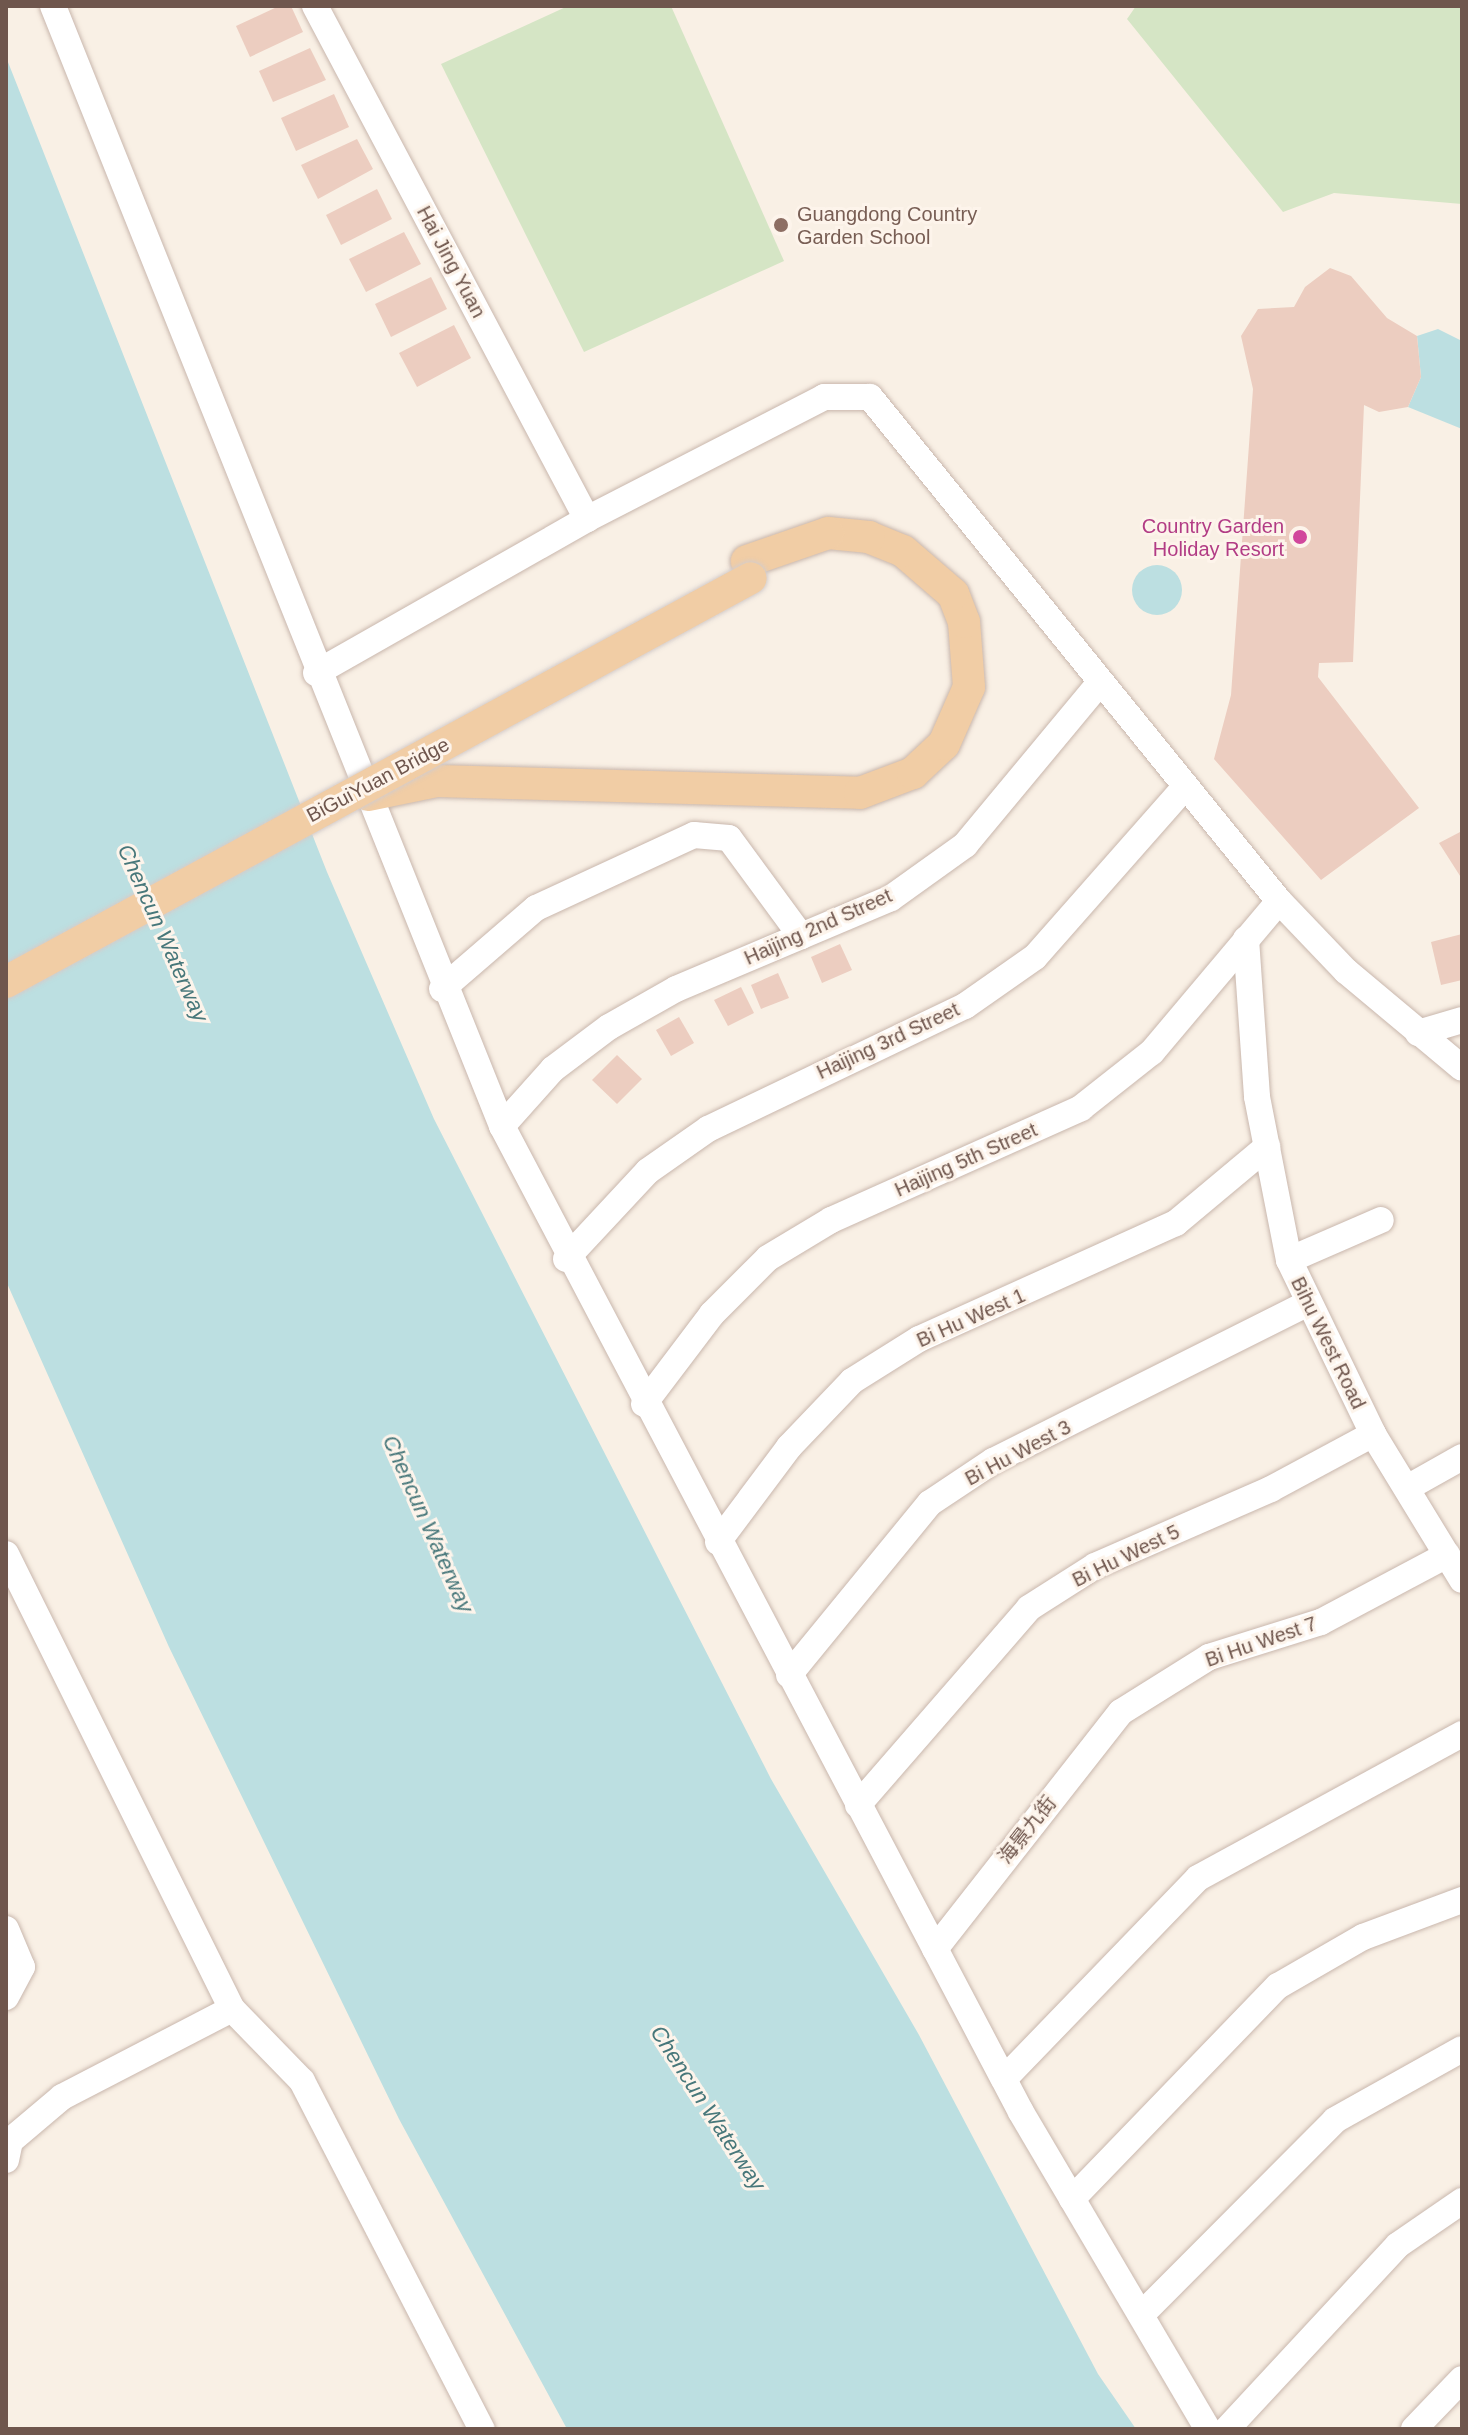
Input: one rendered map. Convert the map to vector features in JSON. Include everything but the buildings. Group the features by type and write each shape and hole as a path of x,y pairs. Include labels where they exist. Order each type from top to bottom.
{"main road":[{"path":"365,788 423,769 855,780 899,761 930,732 955,675 953,637 919,580 890,560 820,548 749,570"},
{"name":"BiGuiYuan Bridge","path":"6,968 749,570"},
{"name":"BiGuiYuan Bridge","path":"6,982 749,570"}],"street":[{"path":"53,6 442,989 502,1126 566,1259 1004,2079 1208,2429"},
{"name":"Hai Jing Yuan","path":"315,6 587,519"},
{"path":"316,673 587,519 824,397 870,397 1098,685 1279,901 1418,1033 1462,1068"},
{"name":"Haijing 2nd Street","path":"502,1126 553,1069 609,1027 676,989 891,898 965,845 1098,685"},
{"name":"Haijing 3rd Street","path":"566,1259 648,1171 708,1129 965,1006 1035,957 1183,789"},
{"path":"442,989 536,908 694,835 729,838 801,936"},
{"name":"Haijing 5th Street","path":"644,1404 712,1314 768,1258 831,1220 1081,1108 1152,1052 1279,901"},
{"name":"Bihu West Road","path":"1246,939 1267,1147 1289,1260 1305,1305 1373,1434 1462,1580"},
{"path":"1418,1033 1462,1020"},
{"name":"Bi Hu West 1","path":"718,1542 789,1447 852,1381 919,1339 1176,1223 1267,1147"},
{"path":"1289,1260 1381,1220"},
{"name":"Bi Hu West 3","path":"789,1675 930,1503 993,1461 1305,1305"},
{"name":"Bi Hu West 5","path":"858,1805 1029,1608 1095,1566 1271,1489 1373,1434"},
{"path":"1407,1488 1462,1457"},
{"path":"6,1554 232,2009 302,2081 482,2429"},
{"name":"Bi Hu West 7","path":"1121,1712 1209,1657 1321,1622 1447,1555"},
{"name":"海景九街","path":"935,1949 1121,1712"},
{"path":"1004,2079 1198,1878 1462,1734"},
{"path":"1072,2199 1278,1986 1363,1937 1462,1900"},
{"path":"6,1929 22,1967 6,1997"},
{"path":"6,2160 10,2141 62,2097 232,2009"},
{"path":"1141,2315 1335,2120 1462,2049"},
{"path":"1227,2429 1398,2245 1462,2201"},
{"path":"1414,2429 1462,2379"}],"green space":[{"path":"568,6 671,6 784,261 584,352 441,64"},
{"path":"1136,6 1462,6 1462,204 1334,193 1283,212 1127,19"}],"water":[{"name":"Chencun Waterway","path":"6,57 327,872 434,1119 771,1779 919,2035 1098,2374 1136,2429 567,2429 399,2119 169,1647 6,1281"},
{"path":"1438,329 1462,341 1462,429 1408,407 1421,377 1417,336"},
{"path":"1157,565 1175,572 1182,590 1175,608 1157,615 1139,608 1132,590 1139,572"}],"place":[{"name":"Guangdong Country Garden School","path":"781,225"},
{"name":"Country Garden Holiday Resort","path":"1300,537"}]}
